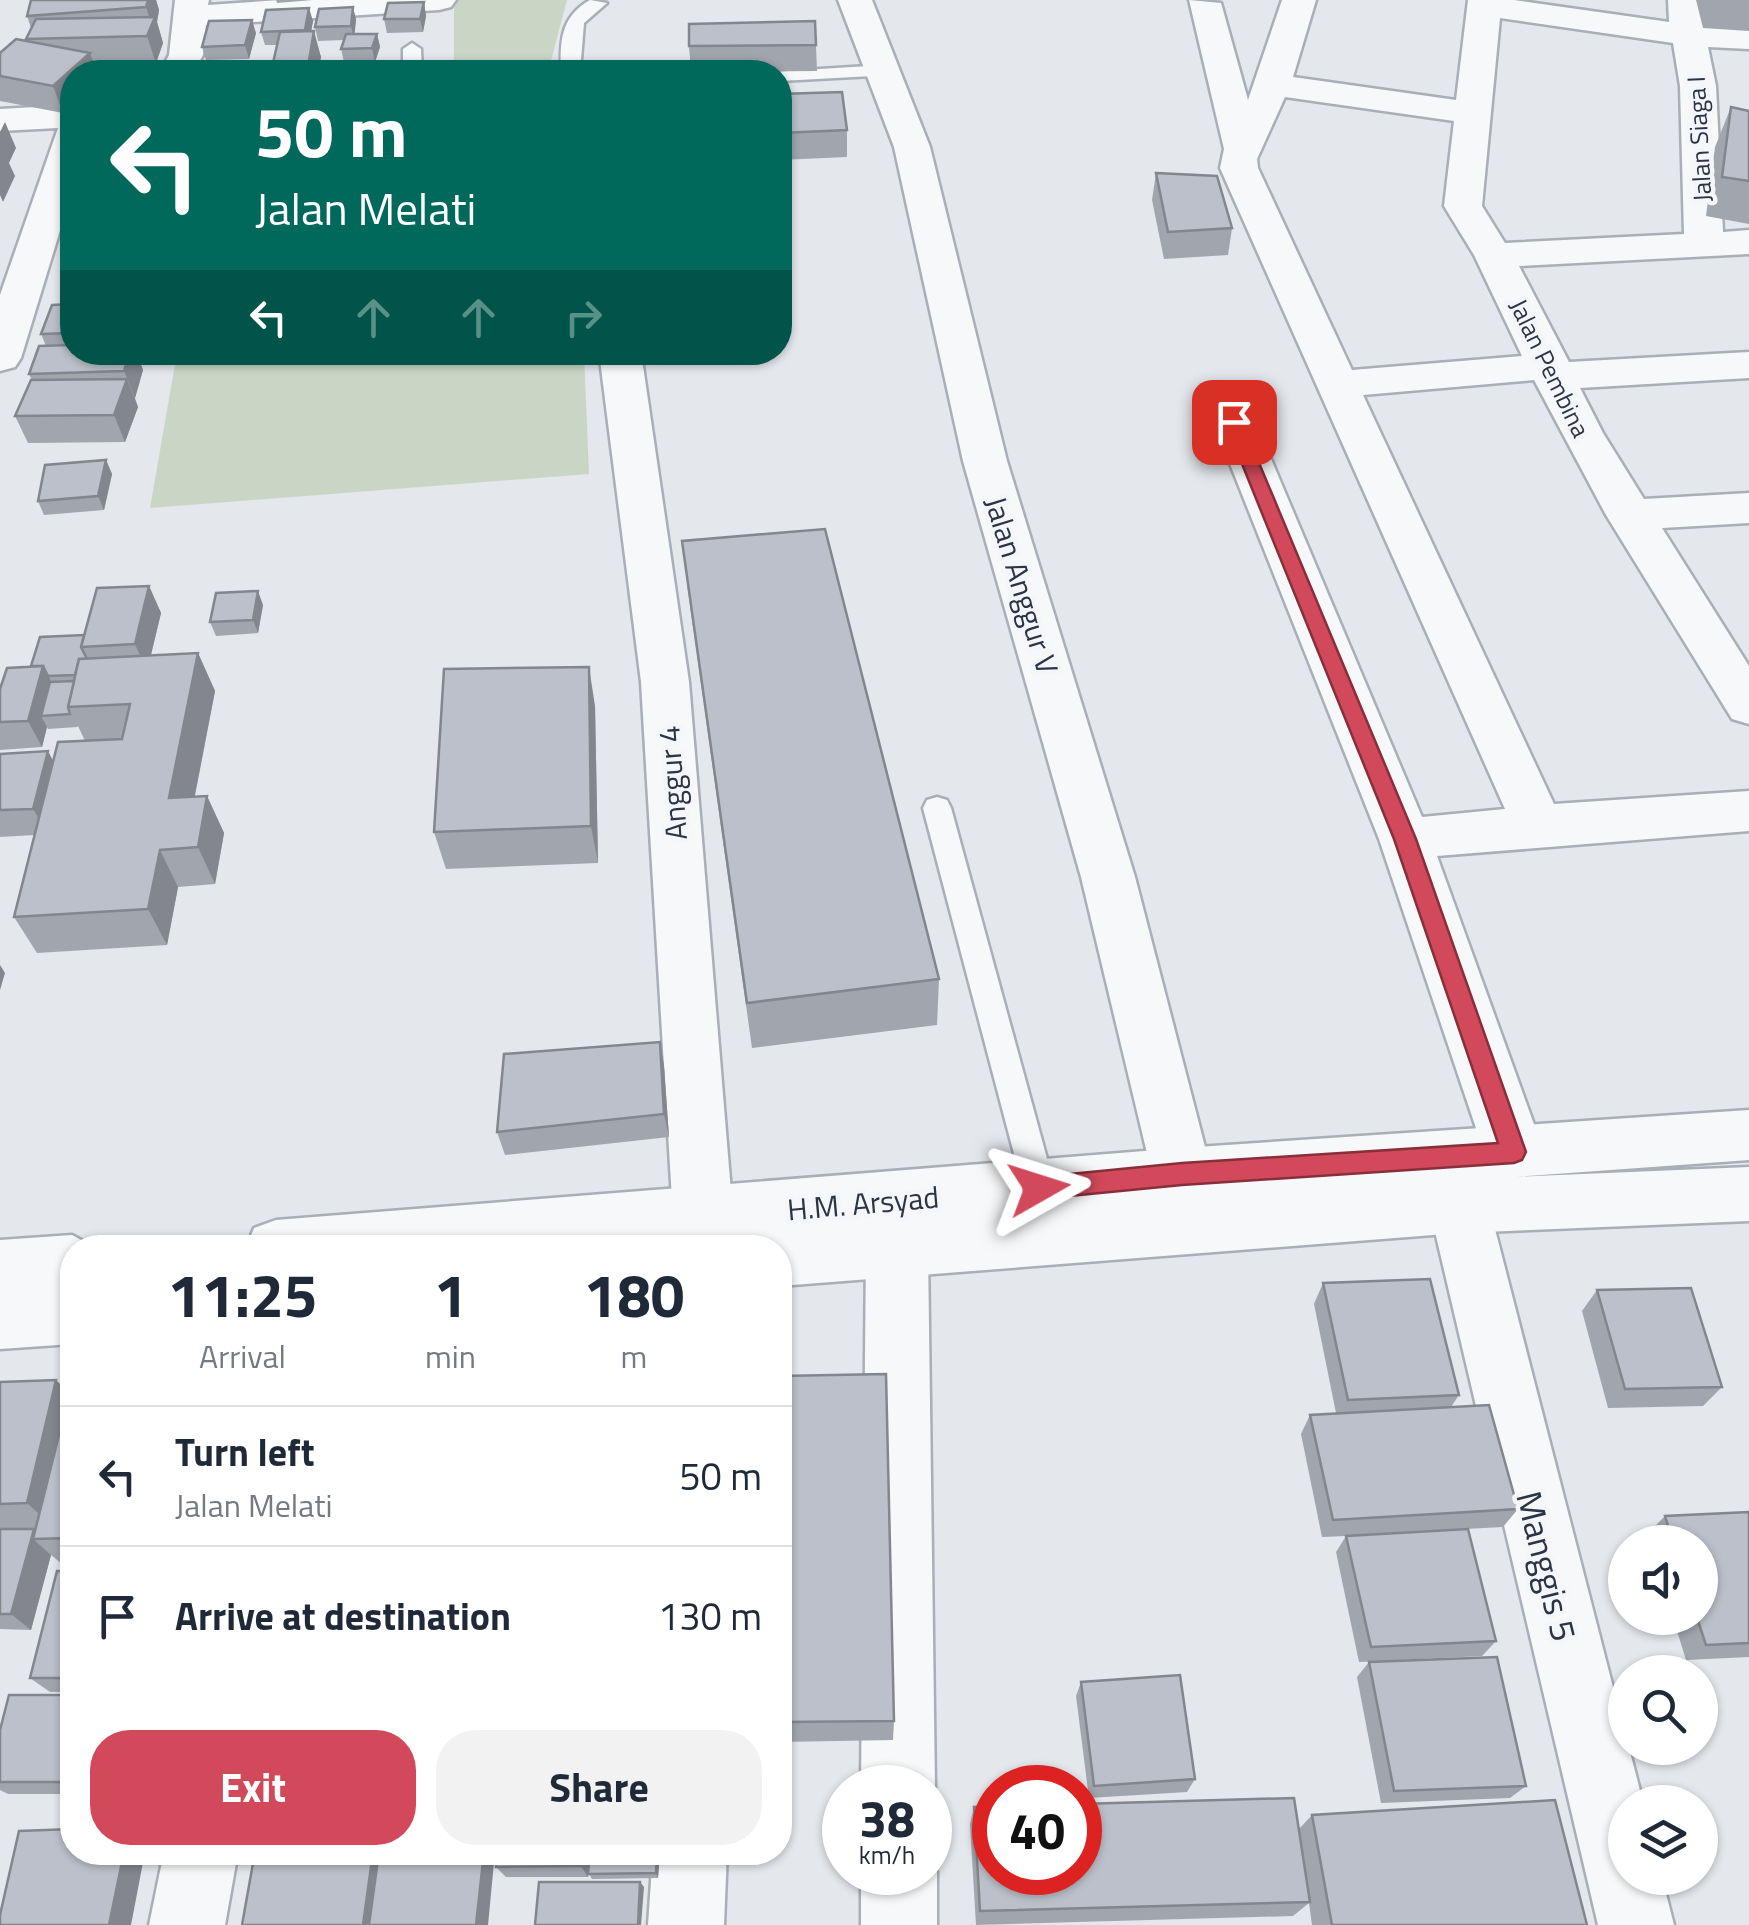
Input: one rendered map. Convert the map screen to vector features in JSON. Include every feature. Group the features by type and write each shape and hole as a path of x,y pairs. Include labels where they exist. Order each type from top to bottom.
{"street":[{"path":"183,60 191,8 439,0"},
{"name":"Jalan Anggur V","path":"854,0 912,147 985,461 1108,877 1182,1174"},
{"path":"1243,150 1197,2 1271,11 1273,85 1243,150 1239,168 1245,187 1538,825"},
{"path":"1485,3 1686,18 1749,40"},
{"name":"Jalan Pembina","path":"1485,3 1464,206 1494,255 1581,433 1749,706"},
{"name":"Jalan Siaga I","path":"1686,18 1716,137 1704,243"},
{"path":"1273,85 1473,113"},
{"path":"0,120 60,117"},
{"path":"0,358 60,171"},
{"path":"1494,255 1749,242"},
{"path":"1335,384 1749,364"},
{"name":"Anggur 4","path":"622,365 665,682 703,1216"},
{"path":"1234,422 1405,839 1514,1152"},
{"path":"1629,515 1749,508"},
{"path":"1405,839 1538,825 1749,811"},
{"name":"H.M. Arsyad","path":"449,1235 1182,1174 1749,1136"},
{"name":"H.M. Arsyad","path":"792,1257 1459,1206 1749,1194"},
{"name":"Manggis 5","path":"1459,1206 1636,1925"},
{"path":"897,1248 898,1765"},
{"path":"0,1268 60,1263"},
{"path":"0,1320 60,1316"},
{"path":"187,1925 199,1865"},
{"path":"686,1925 689,1865"},
{"path":"899,1895 899,1925"}],"lane":[{"path":"570,60 572,22 580,11 598,2"},
{"path":"412,49 412,60"},
{"path":"792,74 884,70"},
{"path":"937,808 1039,1188"}],"green space":[{"path":"454,0 567,0 551,60 454,60"},
{"path":"175,365 584,365 589,474 150,508"}],"building":[{"path":"31,0 148,0 146,7 27,16"},
{"path":"424,2 420,19 384,19 388,3"},
{"path":"353,7 351,26 315,27 319,9"},
{"path":"309,8 305,30 261,32 266,10"},
{"path":"155,17 147,36 26,39 36,19"},
{"path":"252,20 245,45 202,47 209,21"},
{"path":"815,21 816,45 689,46 689,24"},
{"path":"314,31 309,60 274,60 280,32"},
{"path":"346,34 377,34 372,48 341,49"},
{"path":"16,39 90,53 82,60 60,60 60,80 53,86 0,76 0,53"},
{"path":"842,92 847,130 792,132 792,94"},
{"path":"1731,107 1749,111 1749,181 1722,177"},
{"path":"1156,173 1217,176 1232,228 1168,232"},
{"path":"52,305 60,305 60,333 41,334"},
{"path":"60,345 60,365 126,365 124,371 29,374 39,346"},
{"path":"127,379 114,415 15,416 31,380"},
{"path":"106,460 98,496 38,501 45,465"},
{"path":"825,529 939,979 747,1003 682,541"},
{"path":"149,586 135,644 81,647 97,588"},
{"path":"258,591 253,620 210,622 216,593"},
{"path":"84,635 81,647 87,659 79,659 75,675 48,676 43,666 31,666 40,637"},
{"path":"198,653 169,798 207,796 198,847 160,850 148,909 14,917 58,742 122,739 130,704 68,707 79,659"},
{"path":"43,666 28,721 0,722 0,689 7,668"},
{"path":"589,667 591,826 434,832 444,669"},
{"path":"74,681 70,714 41,716 50,682"},
{"path":"48,751 33,809 0,810 0,754"},
{"path":"660,1042 664,1114 497,1132 504,1054"},
{"path":"1430,1279 1459,1395 1348,1400 1323,1283"},
{"path":"1691,1288 1722,1387 1625,1389 1597,1290"},
{"path":"886,1374 894,1721 792,1722 792,1376"},
{"path":"56,1380 27,1503 0,1504 0,1382"},
{"path":"1489,1405 1518,1509 1333,1520 1310,1415"},
{"path":"60,1431 60,1538 33,1539"},
{"path":"1749,1512 1749,1643 1706,1645 1703,1635 1718,1635 1718,1525 1668,1525 1665,1516"},
{"path":"0,1529 34,1529 11,1614 0,1614"},
{"path":"1468,1529 1496,1641 1371,1647 1346,1536"},
{"path":"57,1571 60,1571 60,1678 30,1678"},
{"path":"1497,1657 1526,1786 1394,1791 1369,1662"},
{"path":"1180,1675 1195,1779 1102,1785 1102,1765 1091,1765 1081,1682"},
{"path":"9,1695 60,1695 60,1782 0,1782 0,1730"},
{"path":"1294,1798 1310,1902 980,1911 979,1895 1102,1895 1102,1803"},
{"path":"1555,1800 1587,1925 1332,1925 1312,1815"},
{"path":"60,1829 60,1865 121,1865 109,1925 0,1925 19,1831"},
{"path":"253,1865 371,1865 363,1925 242,1925"},
{"path":"377,1865 483,1865 476,1925 369,1925"},
{"path":"496,1865 581,1865 581,1866"},
{"path":"589,1865 656,1865 656,1873 588,1874"},
{"path":"539,1882 640,1882 638,1925 535,1925"}],"route":[{"path":"1039,1188 1182,1174 1514,1152 1405,839 1234,422"}]}
